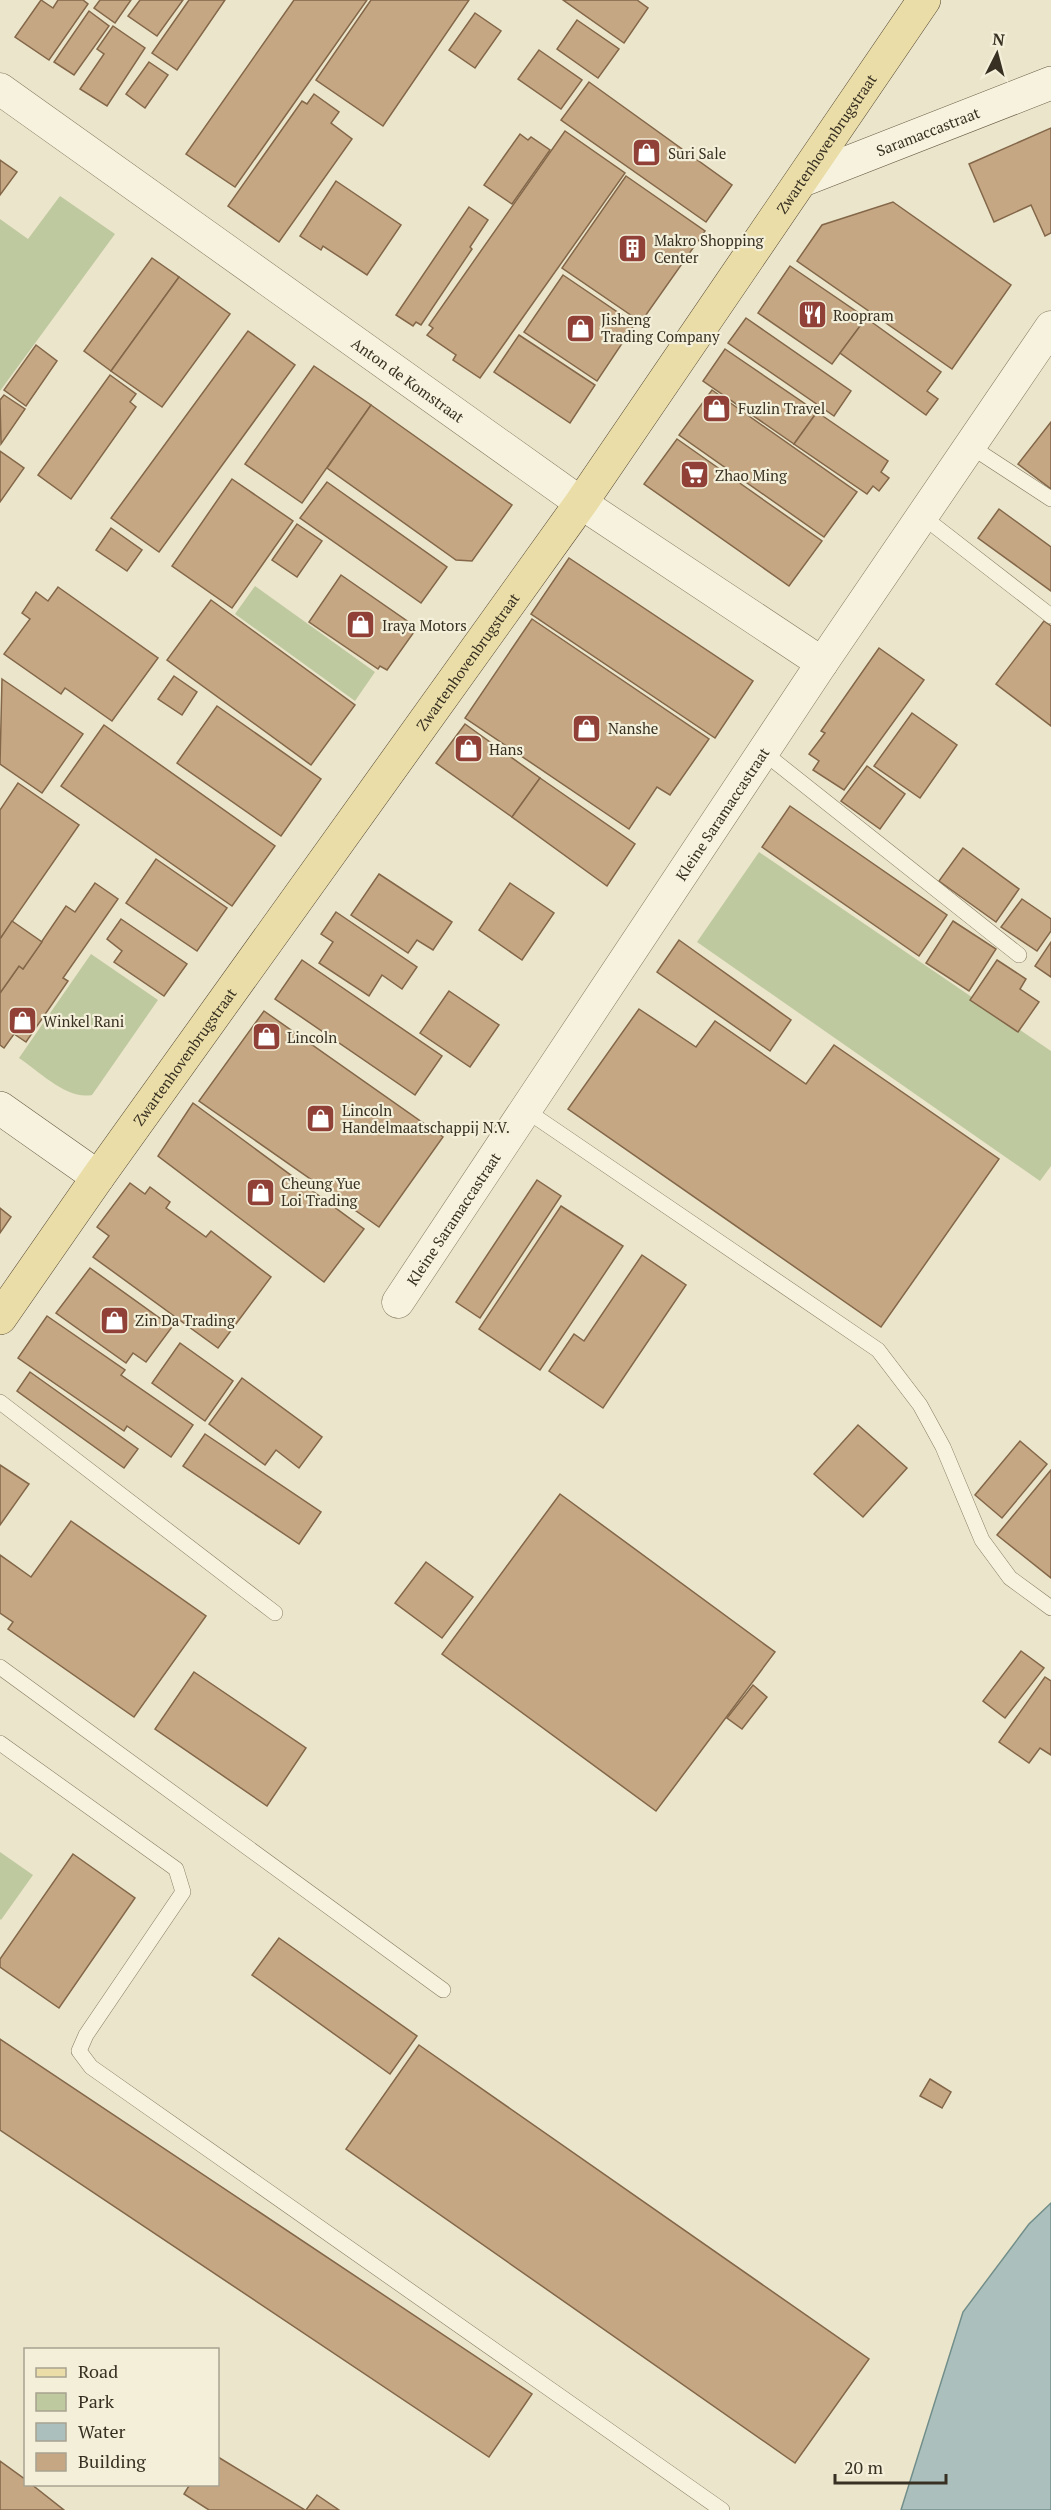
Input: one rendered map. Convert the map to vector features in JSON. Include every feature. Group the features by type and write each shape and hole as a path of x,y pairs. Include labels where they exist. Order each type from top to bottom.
{"main road":[{"name":"Zwartenhovenbrugstraat","path":"0,1318 581,503 924,0"},
{"name":"Saramaccastraat","path":"803,180 1051,83"},
{"path":"0,1108 98,1178"}],"street":[{"name":"Anton de Komstraat","path":"0,89 581,503 822,663"},
{"name":"Kleine Saramaccastraat","path":"398,1302 822,663 1051,327"}],"lane":[{"path":"970,446 1051,499"},
{"path":"922,516 1051,616"},
{"path":"763,752 1019,955"},
{"path":"524,1109 878,1350 920,1405 943,1447 982,1540 1010,1578 1051,1608"},
{"path":"0,1402 275,1613"},
{"path":"0,1667 443,1990"},
{"path":"0,1743 176,1869 183,1892 86,2035 79,2050 91,2067 722,2510"}],"green space":[{"path":"60,196 115,234 0,391 0,219 28,239"},
{"path":"255,586 375,672 355,701 235,614"},
{"path":"759,852 1051,1051 1051,1166 1040,1181 697,942"},
{"path":"91,954 158,1000 92,1095 83,1095 54,1084 19,1058"},
{"path":"0,1852 33,1875 1,1920 0,1919"}],"water":[{"path":"1051,2203 1051,2510 901,2510 963,2312 1029,2224"}],"building":[{"path":"41,0 53,8 58,0 83,0 88,4 49,60 15,37"},
{"path":"100,0 131,0 115,23 94,8"},
{"path":"140,0 183,0 157,36 128,16"},
{"path":"189,0 225,0 177,70 152,53"},
{"path":"294,0 367,0 235,187 186,154"},
{"path":"371,0 469,0 383,126 316,80"},
{"path":"563,0 637,0 648,8 624,43"},
{"path":"89,11 109,26 74,75 54,62"},
{"path":"475,13 501,31 475,68 449,50"},
{"path":"577,20 619,49 598,78 557,49"},
{"path":"113,26 145,48 107,106 80,89 104,54 97,49"},
{"path":"539,50 582,80 561,109 518,79"},
{"path":"149,62 168,75 145,108 126,94"},
{"name":"Suri Sale","path":"589,82 732,185 706,222 561,120"},
{"path":"314,94 339,112 331,123 352,139 279,242 228,206 302,101 307,104"},
{"path":"1051,128 1051,233 1045,236 1031,205 994,222 969,164"},
{"path":"565,131 625,173 480,378 453,360 456,355 427,335 433,328 429,325"},
{"path":"520,134 528,140 531,137 550,150 512,204 484,185"},
{"path":"0,160 17,172 0,195"},
{"name":"Makro Shopping Center","path":"626,176 705,231 641,322 562,268"},
{"path":"336,181 401,225 367,275 323,246 321,250 300,236"},
{"path":"893,202 1011,285 952,369 797,261 822,225"},
{"path":"469,207 488,220 470,247 472,249 421,325 416,322 413,326 396,315"},
{"path":"152,258 179,277 111,371 84,351"},
{"name":"Roopram","path":"790,266 866,318 832,364 758,313"},
{"name":"Jisheng Trading Company","path":"563,275 635,324 597,381 524,332"},
{"path":"179,277 230,314 162,407 111,371"},
{"path":"746,318 851,391 834,416 728,343"},
{"path":"866,318 941,372 927,391 938,399 926,415 840,353"},
{"path":"248,331 295,365 159,552 111,518"},
{"path":"519,335 595,385 570,423 494,372"},
{"path":"36,345 57,361 26,406 4,390"},
{"path":"725,349 817,412 794,444 703,381"},
{"path":"314,366 371,405 302,503 245,464"},
{"path":"110,375 136,394 130,402 136,407 71,499 38,475"},
{"path":"712,390 857,492 824,537 679,435"},
{"path":"4,395 25,409 1,444 0,400"},
{"path":"371,405 512,505 472,561 456,560 327,468"},
{"path":"817,412 888,461 881,472 889,478 879,491 873,486 867,494 794,444"},
{"path":"1051,422 1051,489 1018,464"},
{"path":"677,439 822,541 789,586 644,484"},
{"path":"0,451 24,468 0,502"},
{"path":"232,479 293,521 232,608 172,566"},
{"path":"327,482 447,567 421,603 300,518"},
{"path":"999,509 1051,547 1051,591 978,538"},
{"path":"297,524 322,541 297,577 272,560"},
{"path":"111,528 142,550 127,571 96,550"},
{"path":"569,558 753,681 715,738 531,614"},
{"name":"Iraya Motors","path":"341,575 410,623 407,627 414,632 387,670 380,666 378,669 309,622"},
{"path":"58,587 158,658 112,721 65,688 61,694 4,654 30,619 22,613 36,592 48,601"},
{"path":"211,600 355,705 311,765 167,660"},
{"name":"Nanshe","path":"532,619 709,739 670,795 657,787 629,829 465,718"},
{"path":"1044,621 1051,626 1051,726 996,684"},
{"path":"879,648 924,680 844,790 813,770 819,761 809,754 825,733 821,731"},
{"path":"174,676 197,692 182,715 158,699"},
{"path":"2,679 83,734 42,793 0,764"},
{"path":"217,706 321,779 281,836 177,763"},
{"path":"912,713 957,745 920,798 874,766"},
{"path":"465,724 540,778 512,817 436,763"},
{"path":"104,725 275,846 232,906 61,786"},
{"path":"867,766 905,794 880,829 841,801"},
{"path":"540,778 635,844 607,886 512,817"},
{"path":"18,783 79,825 0,939 0,810"},
{"path":"790,806 947,915 919,956 762,847"},
{"path":"963,848 1019,889 996,922 939,881"},
{"path":"156,859 227,908 197,951 126,903"},
{"path":"379,874 452,922 433,950 417,940 408,953 351,915"},
{"path":"95,883 118,899 63,978 68,981 26,1042 14,1034 4,1048 0,1045 0,993 19,966 23,969 66,906 75,912"},
{"path":"510,883 554,913 522,960 479,930"},
{"path":"1022,899 1051,919 1051,931 1037,951 1001,927"},
{"path":"336,912 417,967 402,989 382,975 369,996 319,963 333,942 321,934"},
{"path":"121,919 187,964 164,996 114,962 122,951 107,939"},
{"path":"12,921 42,942 23,969 19,966 0,993 0,939"},
{"path":"953,921 996,949 969,991 926,963"},
{"path":"679,940 791,1020 770,1051 657,972"},
{"path":"1051,942 1051,977 1035,966"},
{"path":"302,960 442,1056 415,1095 275,999"},
{"path":"997,960 1026,979 1020,989 1039,1002 1018,1032 970,1000"},
{"path":"449,991 499,1025 470,1067 420,1033"},
{"path":"639,1009 696,1047 715,1021 806,1084 834,1045 999,1159 881,1327 568,1109"},
{"name":"Lincoln Handelmaatschappij N.V.","path":"264,1011 443,1137 379,1227 199,1101"},
{"name":"Cheung Yue Loi Trading","path":"193,1103 364,1229 324,1282 158,1156"},
{"path":"537,1180 561,1196 480,1318 456,1302"},
{"path":"130,1183 145,1194 150,1187 170,1202 166,1208 206,1237 211,1231 271,1277 218,1348 93,1257 109,1236 97,1227"},
{"path":"561,1206 623,1246 540,1370 479,1329"},
{"path":"0,1208 11,1217 0,1233"},
{"path":"642,1255 686,1285 603,1408 549,1371 574,1334 584,1341"},
{"name":"Zin Da Trading","path":"90,1268 172,1327 146,1362 133,1353 126,1363 56,1313"},
{"path":"47,1316 125,1370 121,1375 193,1425 171,1457 127,1426 124,1431 18,1358"},
{"path":"180,1343 233,1381 205,1421 152,1383"},
{"path":"30,1372 138,1449 124,1468 17,1391"},
{"path":"242,1378 322,1437 299,1468 276,1450 265,1465 209,1424"},
{"path":"858,1425 907,1468 863,1517 814,1474"},
{"path":"205,1434 321,1512 299,1544 183,1466"},
{"path":"1020,1441 1047,1464 1002,1518 975,1495"},
{"path":"0,1465 29,1484 0,1525"},
{"path":"1051,1470 1051,1578 997,1535"},
{"path":"560,1494 775,1652 656,1811 442,1654"},
{"path":"71,1521 206,1616 134,1717 8,1629 13,1622 0,1613 0,1555 31,1577"},
{"path":"426,1562 473,1597 442,1638 395,1603"},
{"path":"1021,1651 1044,1668 1005,1718 983,1701"},
{"path":"194,1672 306,1748 267,1806 155,1729"},
{"path":"1045,1677 1051,1681 1051,1755 1040,1748 1029,1763 999,1742"},
{"path":"753,1685 767,1697 742,1729 727,1718"},
{"path":"73,1854 135,1898 59,2008 0,1967 0,1959"},
{"path":"279,1938 417,2036 390,2074 252,1975"},
{"path":"0,2039 532,2394 489,2457 0,2130"},
{"path":"419,2045 869,2359 795,2463 346,2149"},
{"path":"930,2079 951,2092 942,2108 920,2096"},
{"path":"219,2458 305,2510 209,2510 184,2494 189,2486 219,2486"},
{"path":"0,2461 24,2479 24,2486 34,2486 64,2510 0,2510"},
{"path":"317,2495 339,2510 306,2510"}],"place":[{"name":"Suri Sale","path":"647,153"},
{"name":"Makro Shopping Center","path":"633,249"},
{"name":"Roopram","path":"812,315"},
{"name":"Jisheng Trading Company","path":"580,328"},
{"name":"Fuzlin Travel","path":"717,408"},
{"name":"Zhao Ming","path":"694,475"},
{"name":"Iraya Motors","path":"361,625"},
{"name":"Nanshe","path":"587,728"},
{"name":"Hans","path":"468,749"},
{"name":"Winkel Rani","path":"22,1021"},
{"name":"Lincoln","path":"266,1037"},
{"name":"Lincoln Handelmaatschappij N.V.","path":"321,1119"},
{"name":"Cheung Yue Loi Trading","path":"260,1192"},
{"name":"Zin Da Trading","path":"114,1320"}]}
